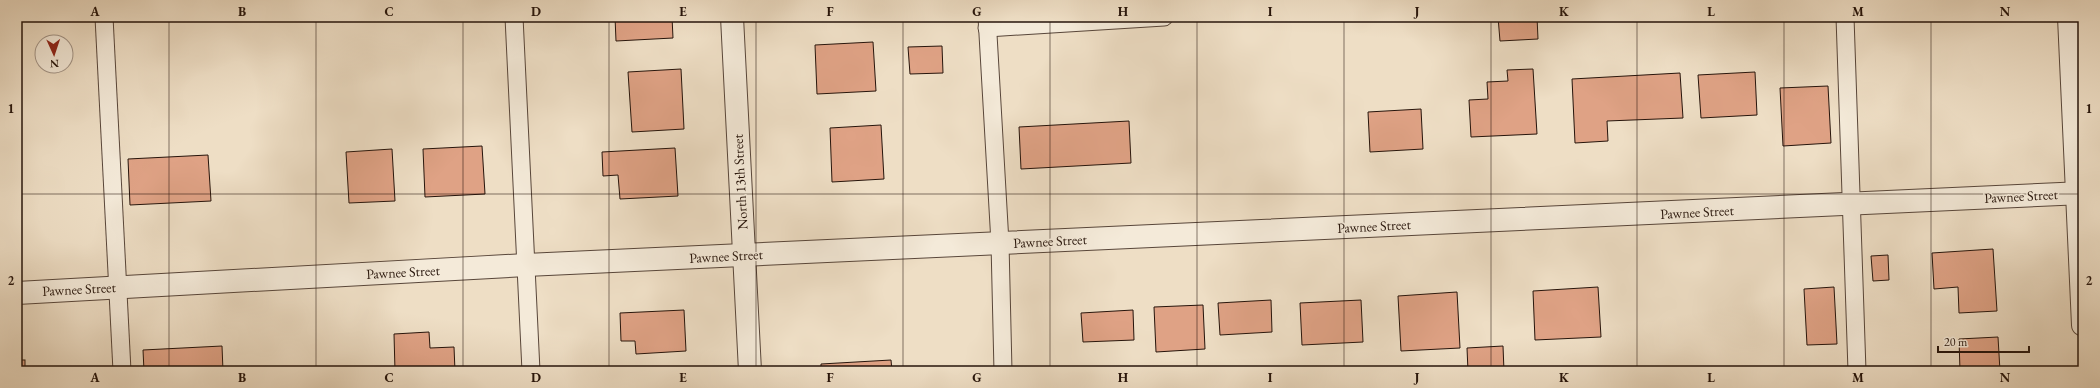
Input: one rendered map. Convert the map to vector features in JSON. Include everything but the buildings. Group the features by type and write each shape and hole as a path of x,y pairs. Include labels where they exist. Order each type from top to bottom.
{"street":[{"name":"North 13th Street","path":"732,17 750,371"},
{"path":"2069,17 2080,193 2083,325"},
{"name":"Pawnee Street","path":"17,293 526,265 1853,205 2080,193"}],"lane":[{"path":"104,17 119,287 122,371"},
{"path":"514,17 531,371"},
{"path":"1002,371 1000,243 987,23 1164,17"},
{"path":"1845,17 1853,205 1857,371"}]}
